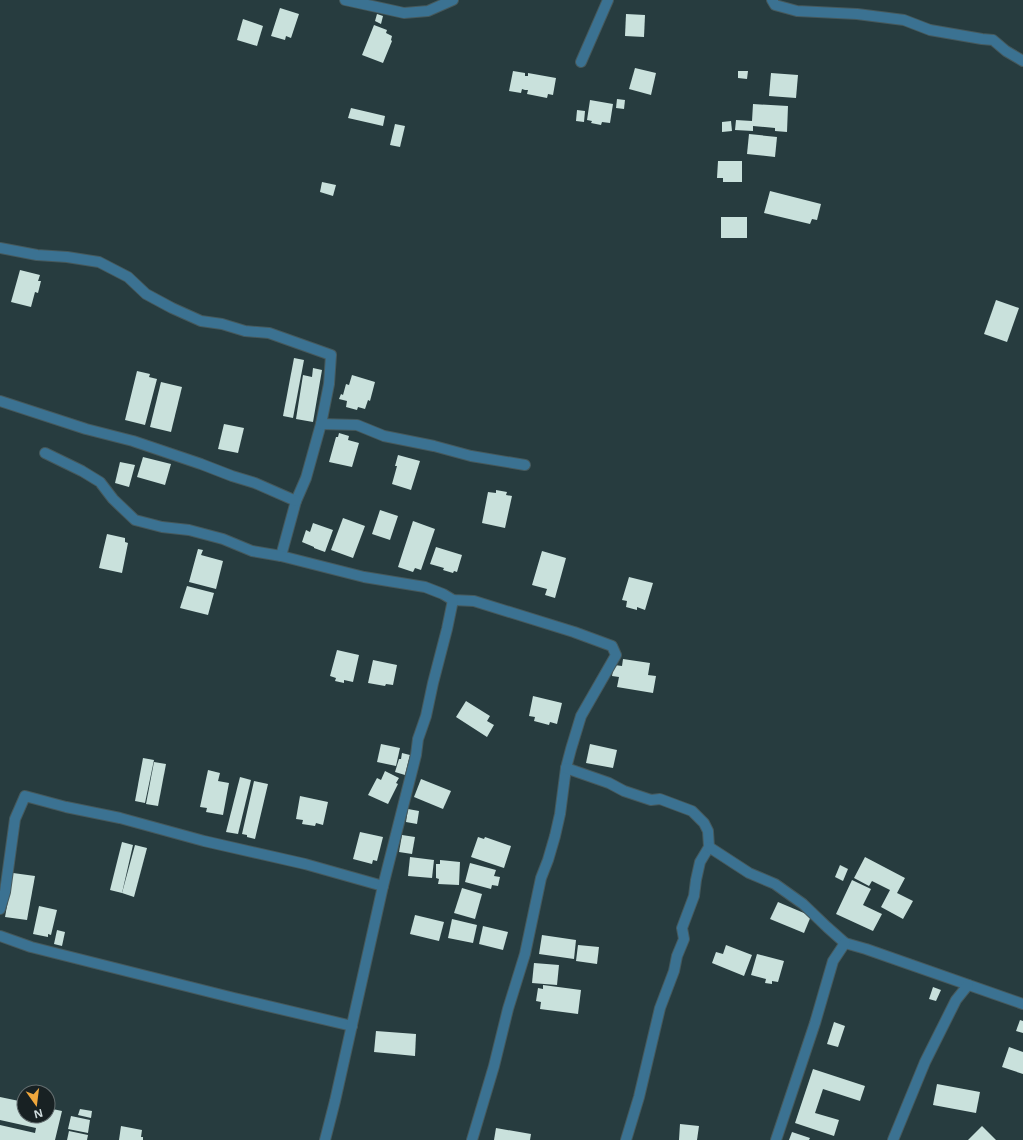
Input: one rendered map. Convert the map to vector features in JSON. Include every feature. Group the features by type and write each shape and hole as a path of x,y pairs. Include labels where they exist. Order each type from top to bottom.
{"street":[{"path":"345,0 404,13 428,11 452,0"},
{"path":"581,62 608,0"},
{"path":"772,0 775,5 797,12 857,14 904,20 930,30 993,40 1006,51 1023,61"},
{"path":"0,248 37,255 67,257 100,262 128,276 146,294 201,321 222,324 245,331 269,333 332,355 329,384 321,424 306,478 296,501 281,556"},
{"path":"0,401 86,429 133,441 232,476 255,482 296,501"},
{"path":"321,424 357,425 384,436 434,446 471,456 525,465"},
{"path":"46,453 100,482 114,499 135,520 162,527 189,530 210,535 252,551 281,556 364,577 425,587 443,594 453,600 474,601 574,632 612,646 616,655 581,716 566,768 556,836 541,878 525,954 508,1009 494,1066 472,1140"},
{"path":"325,1140 416,755 418,739 426,716 453,600"},
{"path":"566,768 609,784 624,792 651,800 660,799 692,811 704,823 708,831 709,847 700,862 694,896 682,928 684,939 660,1008 639,1097 626,1140"},
{"path":"0,909 5,892 15,819 25,796 66,807 120,818 204,841 305,864 384,886"},
{"path":"709,847 748,873 774,884 803,904 845,942 1023,1004"},
{"path":"0,936 31,947 352,1026"},
{"path":"776,1140 815,1023 833,961 845,942"},
{"path":"893,1140 925,1062 956,1000 968,985"}],"building":[{"path":"280,8 299,14 291,38 286,36 285,40 271,36"},
{"path":"377,14 383,16 381,24 375,21"},
{"path":"626,14 645,15 644,37 625,36"},
{"path":"243,19 263,26 257,46 237,40"},
{"path":"374,25 387,30 386,33 392,36 392,41 383,63 362,55"},
{"path":"635,68 656,73 651,95 629,89"},
{"path":"513,71 525,73 525,76 528,76 528,73 556,78 553,95 548,94 547,98 527,94 528,90 522,89 521,93 509,91"},
{"path":"738,71 748,71 747,79 738,78"},
{"path":"771,73 798,75 796,98 769,96"},
{"path":"617,99 625,100 624,109 616,108"},
{"path":"590,100 613,104 610,123 602,122 601,125 591,123 592,121 587,120"},
{"path":"753,104 788,106 787,132 775,131 775,128 753,126 753,131 735,130 736,120 752,121"},
{"path":"351,108 385,116 383,126 348,118"},
{"path":"577,110 585,111 584,122 576,121"},
{"path":"731,121 732,131 722,132 722,122"},
{"path":"395,124 405,126 400,147 390,145"},
{"path":"749,134 777,137 775,157 747,154"},
{"path":"718,161 742,161 742,182 723,182 723,178 717,178"},
{"path":"322,182 336,185 333,196 320,192"},
{"path":"770,191 821,204 817,220 812,219 810,224 764,213"},
{"path":"721,217 747,217 747,238 721,238"},
{"path":"20,270 40,275 38,281 41,281 38,293 35,292 31,307 11,302"},
{"path":"996,300 1019,308 1007,342 984,334"},
{"path":"294,358 304,360 293,418 283,416"},
{"path":"313,368 322,370 313,422 296,419 303,375 312,377"},
{"path":"137,371 150,374 149,377 157,379 145,425 125,420"},
{"path":"352,375 375,382 370,401 368,400 365,409 358,407 357,410 346,407 347,401 339,399 341,394 343,395 346,384 349,385"},
{"path":"161,382 182,387 171,432 150,427"},
{"path":"224,424 244,428 238,453 218,449"},
{"path":"339,433 349,436 348,440 359,443 352,467 329,462 336,437 338,437"},
{"path":"398,455 420,461 411,490 392,484 397,466 395,466"},
{"path":"143,457 171,464 165,485 137,477"},
{"path":"120,462 135,465 129,487 115,483"},
{"path":"496,490 507,492 506,495 512,496 505,528 482,523 488,492 496,493"},
{"path":"380,510 398,516 390,540 372,534"},
{"path":"343,518 365,526 353,558 331,550"},
{"path":"413,521 435,529 421,570 415,568 413,572 398,567"},
{"path":"313,523 333,530 325,552 302,542 306,530 310,532"},
{"path":"107,534 125,538 125,542 128,543 122,573 99,568"},
{"path":"436,547 462,555 457,572 454,571 453,573 443,570 444,568 430,564"},
{"path":"198,549 203,550 201,555 223,561 216,589 189,582"},
{"path":"542,551 566,558 555,598 545,595 547,589 532,585"},
{"path":"629,577 653,583 645,610 637,607 637,610 626,607 627,601 622,600"},
{"path":"187,586 214,593 208,615 180,608"},
{"path":"337,650 359,655 353,682 344,680 344,683 335,681 336,678 330,676"},
{"path":"623,659 650,663 648,675 656,676 653,693 617,687 619,677 612,676 614,665 622,666"},
{"path":"373,660 397,665 393,685 386,684 385,686 368,683"},
{"path":"533,696 562,703 557,724 550,722 549,725 534,721 535,717 529,716"},
{"path":"466,701 490,716 487,721 494,725 487,737 456,717"},
{"path":"381,744 400,748 396,766 377,762"},
{"path":"590,744 617,750 613,768 586,763"},
{"path":"402,753 410,755 405,775 395,772"},
{"path":"143,758 154,760 145,803 135,801"},
{"path":"154,762 166,764 158,806 146,804"},
{"path":"208,770 220,773 218,781 229,783 223,815 206,812 207,808 200,807"},
{"path":"385,771 399,778 396,783 398,784 388,804 368,795 377,778 381,780"},
{"path":"240,777 251,780 238,834 226,832"},
{"path":"421,779 451,791 443,809 414,797"},
{"path":"254,781 268,784 255,839 242,834"},
{"path":"300,796 328,802 323,825 316,823 315,826 302,824 303,820 296,819"},
{"path":"408,809 419,811 417,824 406,822"},
{"path":"360,832 383,837 377,861 373,860 372,864 353,859"},
{"path":"402,835 415,837 412,854 399,852"},
{"path":"478,837 484,839 485,837 511,846 504,868 471,857"},
{"path":"122,842 133,845 122,893 110,890"},
{"path":"135,845 147,848 134,897 122,893"},
{"path":"410,857 434,860 432,878 408,876"},
{"path":"865,857 905,878 897,893 913,901 903,919 881,907 890,890 872,881 869,886 854,878"},
{"path":"440,860 460,862 459,885 438,884 439,879 436,878 436,864 440,864"},
{"path":"470,863 496,870 494,876 500,877 498,886 492,885 491,889 465,882"},
{"path":"840,865 848,869 843,881 835,877"},
{"path":"13,873 35,876 27,920 5,917"},
{"path":"852,880 871,889 863,905 882,914 873,931 836,914"},
{"path":"462,888 482,894 475,919 454,913"},
{"path":"778,902 811,916 804,933 770,919"},
{"path":"39,906 57,910 51,935 48,934 48,937 33,934"},
{"path":"415,915 444,922 439,941 410,934"},
{"path":"452,919 477,925 473,943 448,938"},
{"path":"483,926 508,932 503,950 479,944"},
{"path":"57,930 65,932 62,946 54,944"},
{"path":"542,935 576,940 574,959 539,954"},
{"path":"578,945 599,947 597,964 576,961"},
{"path":"726,945 752,955 744,976 712,963 716,952 723,954"},
{"path":"757,954 784,961 778,982 772,981 772,984 765,983 766,979 751,975"},
{"path":"534,963 559,965 557,985 532,983"},
{"path":"543,985 581,990 578,1014 540,1009 541,1002 536,1001 538,988 543,989"},
{"path":"933,987 941,990 936,1001 929,999"},
{"path":"1020,1020 1023,1021 1023,1033 1016,1031"},
{"path":"834,1022 845,1026 838,1047 827,1044"},
{"path":"376,1031 416,1034 415,1056 374,1052"},
{"path":"1009,1047 1023,1052 1023,1074 1002,1067"},
{"path":"813,1069 865,1086 860,1101 823,1089 815,1113 839,1120 834,1136 795,1123"},
{"path":"937,1084 980,1092 976,1113 933,1105"},
{"path":"0,1097 16,1100 16,1124 0,1120"},
{"path":"80,1109 92,1111 91,1118 78,1115"},
{"path":"56,1110 62,1111 55,1140 0,1140 0,1125 35,1133 36,1128 18,1124 56,1124"},
{"path":"71,1116 90,1120 88,1133 68,1129"},
{"path":"680,1124 699,1126 697,1140 679,1140"},
{"path":"121,1126 142,1130 141,1137 143,1137 143,1140 119,1140"},
{"path":"982,1126 996,1140 968,1140"},
{"path":"496,1128 531,1134 530,1140 494,1140"},
{"path":"69,1131 88,1135 87,1140 67,1140"},
{"path":"792,1132 810,1138 809,1140 789,1140"}]}
